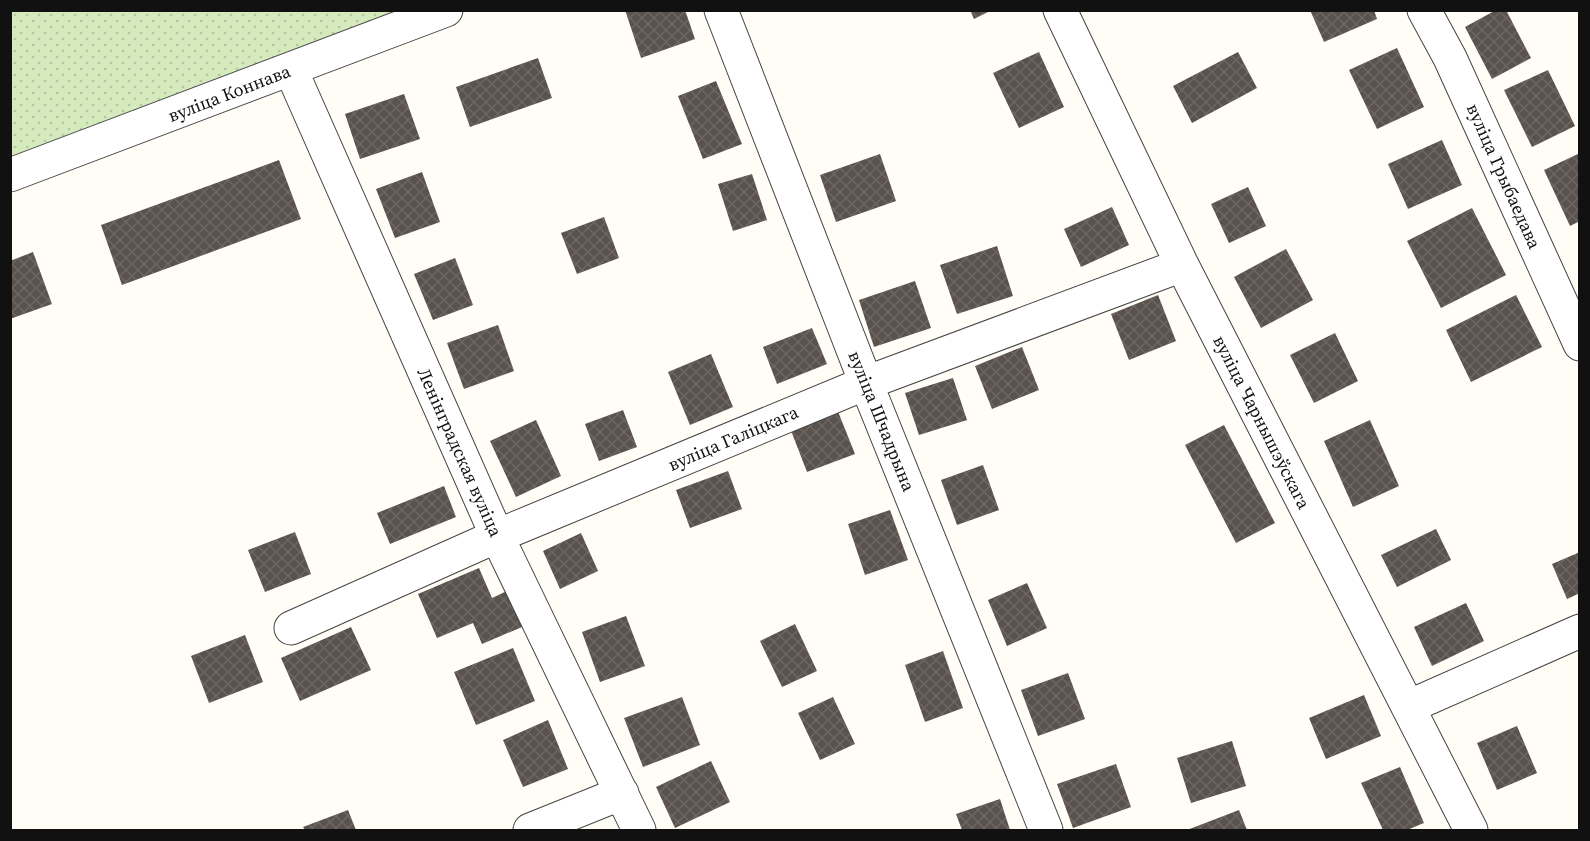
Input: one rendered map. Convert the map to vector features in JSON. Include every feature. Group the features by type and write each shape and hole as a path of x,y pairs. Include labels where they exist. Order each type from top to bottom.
{"street":[{"name":"вуліца Коннава","path":"10,175 447,10"},
{"name":"вуліца Шчадрына","path":"721,10 866,383 1046,831"},
{"name":"вуліца Чарнышэўскага","path":"1060,10 1182,265 1471,831"},
{"name":"вуліца Грыбаедава","path":"1424,10 1450,58 1580,344"},
{"name":"Ленінградская вуліца","path":"291,70 497,536 639,831"},
{"name":"вуліца Галіцкага","path":"291,628 497,536 866,383 1182,265"},
{"path":"1408,707 1580,631"},
{"path":"530,831 622,793"}],"green space":[{"path":"11,11 395,11 11,166"}],"building":[{"path":"625,10 685,10 695,39 641,58"},
{"path":"970,10 992,10 974,19"},
{"path":"1310,10 1374,10 1377,19 1324,42"},
{"path":"1496,10 1506,10 1531,58 1492,79 1465,27"},
{"path":"1397,48 1424,107 1377,129 1349,70"},
{"path":"1039,52 1064,107 1019,128 993,73"},
{"path":"1238,52 1257,88 1192,123 1173,86"},
{"path":"538,58 552,98 470,127 456,87"},
{"path":"1548,70 1575,126 1532,147 1504,90"},
{"path":"716,81 742,144 703,159 678,96"},
{"path":"404,94 420,139 360,159 345,114"},
{"path":"1442,140 1462,185 1408,209 1388,164"},
{"path":"1580,153 1580,221 1570,226 1544,170"},
{"path":"880,154 896,201 836,222 820,175"},
{"path":"279,160 301,219 122,285 101,225"},
{"path":"422,172 440,222 395,238 376,189"},
{"path":"752,174 767,220 733,231 718,184"},
{"path":"1248,187 1266,226 1229,243 1211,204"},
{"path":"1112,207 1129,245 1081,267 1064,229"},
{"path":"1472,208 1506,275 1441,308 1407,241"},
{"path":"604,217 619,258 577,274 561,233"},
{"path":"997,246 1013,296 957,314 940,265"},
{"path":"1286,249 1313,300 1261,328 1234,277"},
{"path":"33,252 52,304 10,319 10,261"},
{"path":"455,258 473,305 433,320 414,274"},
{"path":"915,281 931,328 874,347 859,300"},
{"path":"1158,295 1176,341 1129,360 1111,314"},
{"path":"1516,295 1542,347 1471,382 1446,330"},
{"path":"498,325 514,371 464,389 447,343"},
{"path":"812,328 827,364 777,384 763,347"},
{"path":"1335,333 1358,381 1314,403 1290,355"},
{"path":"1022,347 1039,390 992,409 975,366"},
{"path":"711,354 733,407 690,425 668,372"},
{"path":"953,378 967,420 919,435 905,393"},
{"path":"837,409 855,454 807,472 790,428"},
{"path":"623,410 637,447 599,461 585,424"},
{"path":"536,420 561,476 516,497 490,441"},
{"path":"1370,420 1399,486 1353,507 1324,441"},
{"path":"1224,425 1275,523 1236,543 1185,445"},
{"path":"983,465 999,510 957,525 941,480"},
{"path":"728,471 742,509 690,528 676,490"},
{"path":"444,486 456,517 390,544 377,513"},
{"path":"890,510 908,560 865,575 848,524"},
{"path":"1436,529 1451,560 1397,587 1381,555"},
{"path":"295,532 311,574 265,592 248,550"},
{"path":"581,533 598,571 560,589 543,551"},
{"path":"1580,552 1580,593 1567,599 1552,564"},
{"path":"479,568 492,598 507,591 522,627 482,644 473,623 437,638 418,594"},
{"path":"1027,583 1047,628 1007,646 988,600"},
{"path":"1466,603 1484,641 1432,666 1414,627"},
{"path":"626,616 645,666 600,682 582,632"},
{"path":"795,624 817,671 782,687 760,641"},
{"path":"351,627 371,670 300,701 281,658"},
{"path":"245,635 263,682 209,703 191,656"},
{"path":"513,648 535,701 476,725 454,672"},
{"path":"943,651 963,708 925,722 905,665"},
{"path":"1068,673 1085,719 1038,736 1021,690"},
{"path":"1364,695 1381,736 1326,759 1309,718"},
{"path":"682,697 700,745 643,767 624,718"},
{"path":"833,697 855,744 820,760 798,713"},
{"path":"548,720 568,769 523,787 503,740"},
{"path":"1517,726 1537,773 1497,790 1477,743"},
{"path":"1232,741 1246,786 1191,803 1177,758"},
{"path":"711,761 730,802 675,828 656,787"},
{"path":"1116,764 1131,807 1073,828 1057,784"},
{"path":"1400,767 1424,823 1407,830 1383,830 1361,783"},
{"path":"1000,799 1010,830 962,830 956,814"},
{"path":"348,810 356,830 305,830 303,827"},
{"path":"1239,810 1247,830 1187,830"}]}
